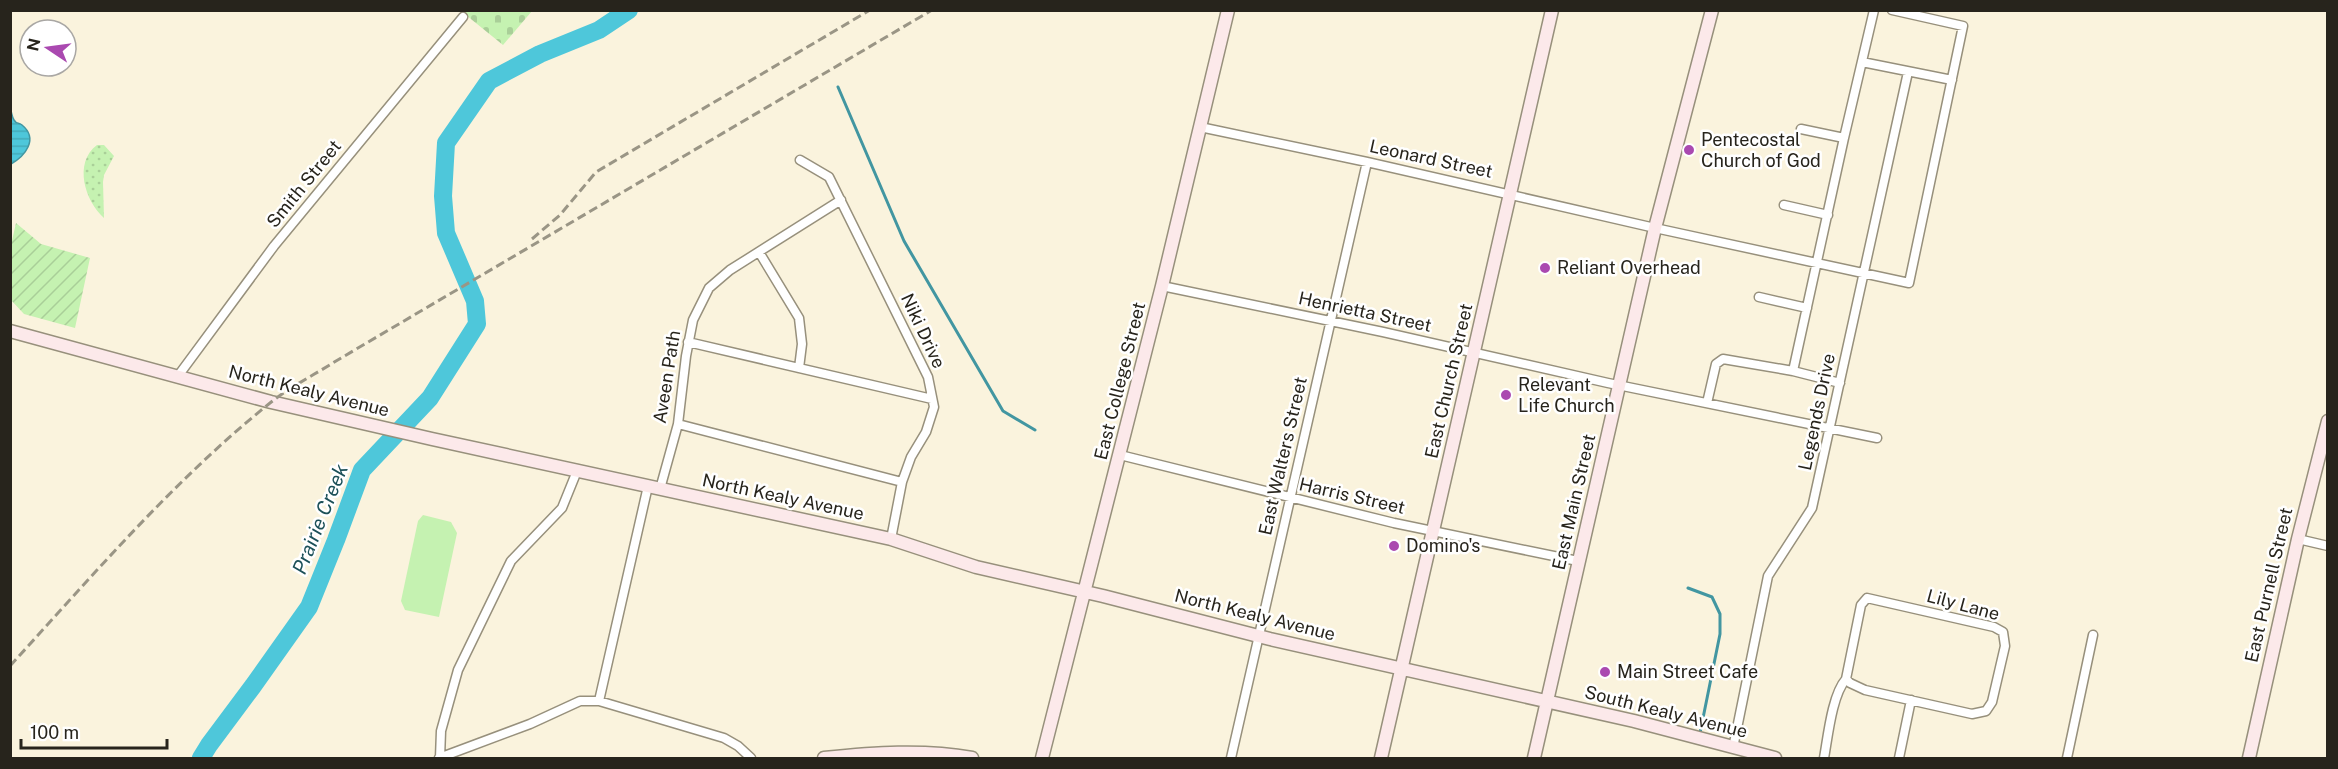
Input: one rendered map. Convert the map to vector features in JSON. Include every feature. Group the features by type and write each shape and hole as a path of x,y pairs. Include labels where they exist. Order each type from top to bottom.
{"street":[{"name":"East College Street","path":"1042,759 1162,286 1228,10"},
{"name":"East Church Street","path":"1381,759 1552,10"},
{"name":"East Main Street","path":"1534,759 1655,228 1712,10"},
{"path":"1793,371 1874,10"},
{"path":"1862,62 1952,80 1963,26 1892,10"},
{"name":"Smith Street","path":"178,376 274,246 463,17"},
{"name":"Legends Drive","path":"1733,748 1768,576 1812,508 1908,72"},
{"name":"Leonard Street","path":"1200,127 1510,193 1655,228 1909,283 1952,80"},
{"path":"1801,129 1844,138"},
{"name":"Niki Drive","path":"800,160 829,177 928,377 934,407 926,432 911,457 902,482 891,538"},
{"name":"East Walters Street","path":"1231,759 1367,162"},
{"name":"Aveen Path","path":"599,701 654,487 678,424 688,342 693,320 709,288 730,270 841,200"},
{"path":"1784,204 1827,215"},
{"path":"759,252 799,318 802,344 800,368"},
{"name":"Henrietta Street","path":"1162,286 1620,386 1877,438"},
{"path":"1759,297 1807,308"},
{"name":"North Kealy Avenue","path":"10,331 271,402 432,440 891,538 976,567 1548,701"},
{"path":"688,342 932,399"},
{"path":"1707,403 1716,364 1723,359 1793,371 1840,383"},
{"name":"East Purnell Street","path":"2249,759 2298,539 2328,422"},
{"path":"678,424 902,482"},
{"name":"Harris Street","path":"1120,455 1290,499 1578,561"},
{"path":"577,471 562,508 512,561 458,670 441,731 440,758 530,724 580,701 599,701 724,738 738,746 751,759"},
{"path":"2298,539 2328,546"},
{"name":"Lily Lane","path":"1867,598 1994,627 2002,632 2005,646 1992,702 1986,711 1972,714 1865,690 1846,679 1861,605 1867,598"},
{"path":"2067,759 2093,635"},
{"path":"1824,759 1834,708 1841,685 1846,679"},
{"path":"1899,759 1911,700"},
{"name":"South Kealy Avenue","path":"1548,701 1634,721 1775,759"},
{"path":"824,759 865,754 972,759"}],"green space":[{"path":"461,11 532,11 503,45"},
{"path":"97,145 104,145 114,156 104,175 104,218 92,202 84,182 85,162"},
{"path":"16,223 41,244 90,258 75,328 24,314 11,300 11,245"},
{"path":"423,515 451,522 457,533 439,617 405,610 401,601 418,521"}],"water":[{"path":"11,111 15,122 27,130 30,141 25,152 11,164"}],"waterway":[{"name":"Prairie Creek","path":"201,758 309,607 362,470 430,398 477,324 475,301 446,233 443,196 446,143 489,81 540,54 599,30 629,10"},
{"path":"838,87 904,241 1003,411 1035,430"},
{"path":"1688,588 1712,597 1720,614 1720,634 1700,733"}],"railway":[{"path":"532,239 560,215 596,172 870,10"},
{"path":"10,666 167,496 278,397 932,10"}],"place":[{"name":"Pentecostal Church of God","path":"1689,150"},
{"name":"Reliant Overhead","path":"1545,268"},
{"name":"Relevant Life Church","path":"1506,395"},
{"name":"Domino's","path":"1394,546"},
{"name":"Main Street Cafe","path":"1605,672"}]}
